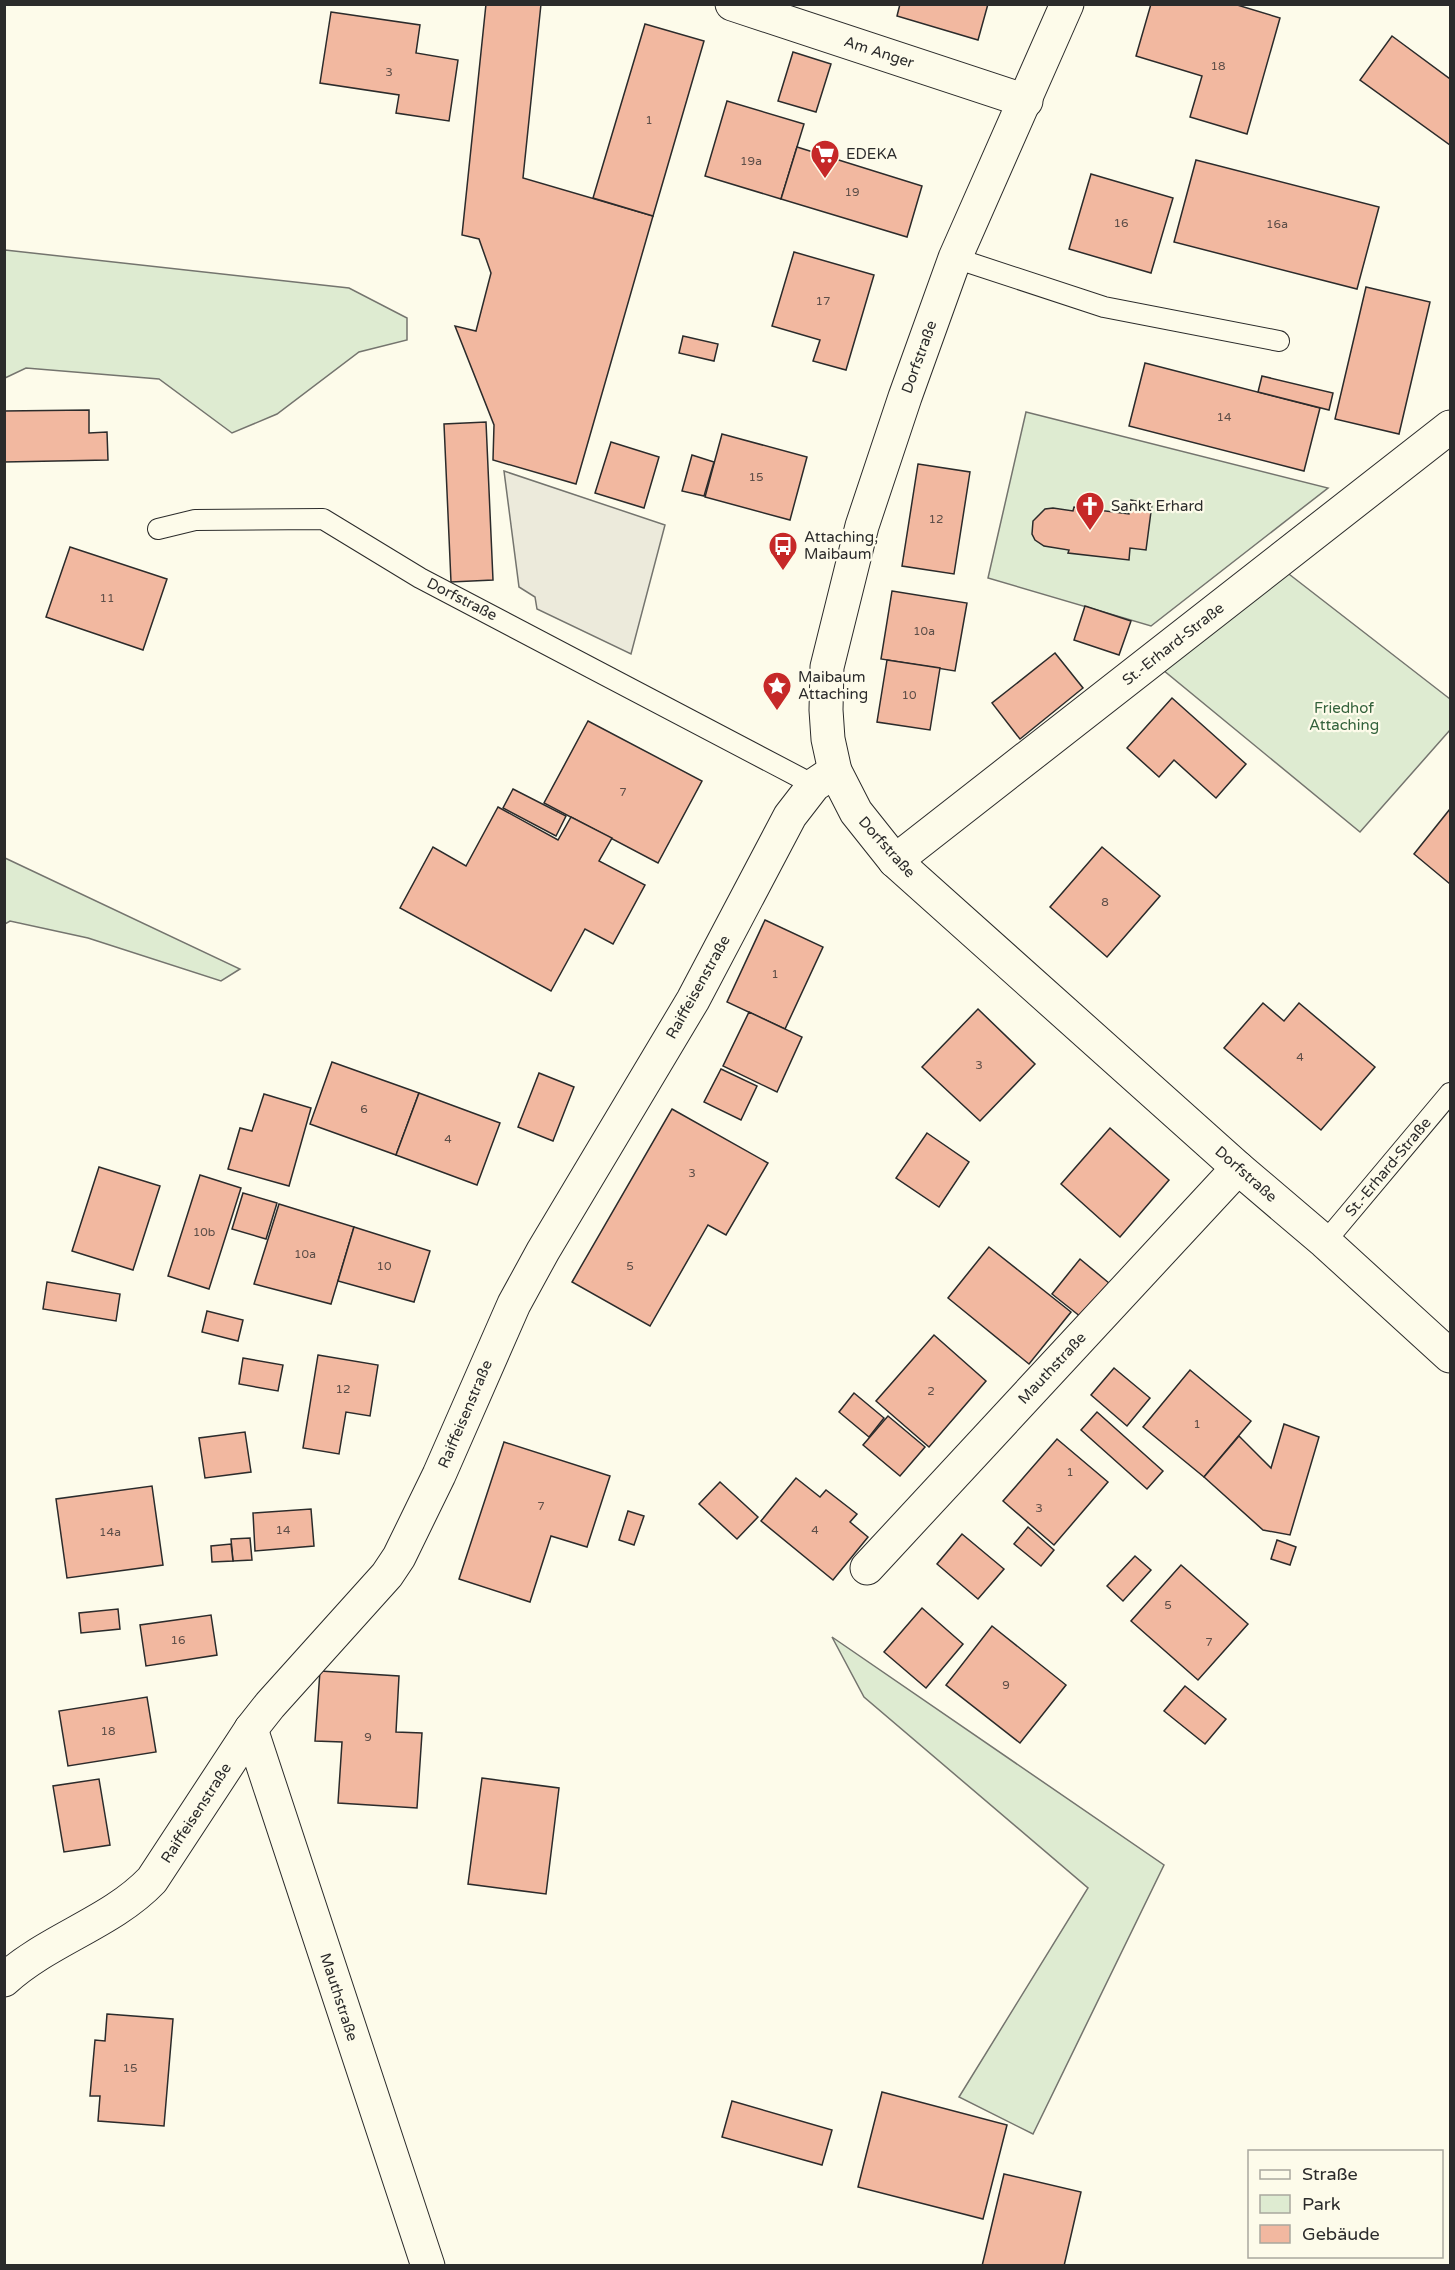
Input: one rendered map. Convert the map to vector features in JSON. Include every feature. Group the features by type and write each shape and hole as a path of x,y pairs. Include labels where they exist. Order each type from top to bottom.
{"street":[{"name":"Am Anger","path":"732,4 1026,101"},
{"name":"Dorfstraße","path":"1067,4 955,258 869,505 827,667 828,739 824,778 856,812 895,861 1238,1168 1325,1242 1450,1356"},
{"name":"St.-Erhard-Straße","path":"895,861 1450,427"},
{"name":"Raiffeisenstraße","path":"4,1980 19,1966 79,1929 125,1905 140,1893 152,1880 251,1729 387,1575 399,1557 439,1475 514,1304 543,1251 693,1000 790,816 824,778"},
{"name":"Mauthstraße","path":"867,1568 1238,1168"},
{"name":"Mauthstraße","path":"251,1729 428,2265"}],"lane":[{"path":"955,258 1104,307 1279,341"},
{"name":"Dorfstraße","path":"158,529 195,520 323,519 420,578 824,778"},
{"name":"St.-Erhard-Straße","path":"1325,1242 1450,1093"}],"green space":[{"path":"5,250 349,288 407,318 407,340 359,352 277,414 232,433 159,379 26,368 5,378"},
{"path":"1026,412 1328,488 1151,626 988,578"},
{"name":"Friedhof Attaching","path":"1285,571 1450,699 1450,730 1360,832 1157,665"},
{"path":"5,858 240,969 221,981 88,938 10,921 5,924"},
{"path":"832,1637 1164,1865 1033,2134 959,2097 1088,1888 864,1697"}],"shaded area":[{"path":"504,471 665,525 631,654 537,609 535,597 519,587"}],"building":[{"path":"486,4 541,4 523,178 653,216 576,484 493,460 494,425 455,326 476,331 491,273 479,239 462,235"},
{"path":"900,4 988,4 978,40 897,16"},
{"path":"1151,4 1234,4 1280,18 1247,134 1190,117 1202,76 1136,56"},
{"path":"331,12 420,25 416,53 458,60 449,121 396,113 399,95 320,83"},
{"path":"645,24 704,41 653,216 593,198"},
{"path":"1392,36 1450,79 1450,145 1360,80"},
{"path":"793,52 831,64 816,112 778,101"},
{"path":"727,101 804,124 781,199 705,176"},
{"path":"797,147 922,186 907,237 781,199"},
{"path":"1196,160 1379,207 1357,289 1174,242"},
{"path":"1091,174 1173,198 1151,273 1069,249"},
{"path":"794,252 874,275 846,370 813,361 820,340 772,326"},
{"path":"1366,287 1430,302 1399,434 1335,419"},
{"path":"683,336 718,344 714,361 679,353"},
{"path":"1145,363 1320,408 1304,471 1129,426"},
{"path":"1262,376 1333,393 1329,410 1258,392"},
{"path":"89,410 89,433 107,432 108,460 4,462 4,411"},
{"path":"486,422 493,580 451,582 444,424"},
{"path":"722,434 807,457 790,520 705,497"},
{"path":"611,442 659,457 644,508 595,493"},
{"path":"692,455 714,462 704,496 682,491"},
{"path":"918,464 970,472 954,574 902,566"},
{"name":"Sankt Erhard","path":"1131,500 1152,504 1146,550 1130,548 1129,560 1068,553 1069,550 1044,546 1035,540 1032,534 1033,521 1045,509 1073,511 1074,507 1129,514"},
{"path":"70,547 167,579 143,650 46,617"},
{"path":"892,591 967,603 955,671 881,659"},
{"path":"1085,606 1131,621 1119,655 1074,640"},
{"path":"1055,653 1083,688 1020,739 992,703"},
{"path":"887,660 940,668 930,730 877,722"},
{"path":"1172,698 1246,764 1216,798 1174,760 1159,777 1127,748"},
{"path":"588,721 702,781 658,863 544,803"},
{"path":"513,789 566,816 556,836 503,808"},
{"path":"498,807 558,840 571,817 612,838 599,861 645,885 613,944 585,929 551,991 400,908 433,847 466,866"},
{"path":"1450,809 1450,884 1414,854"},
{"path":"1102,847 1160,896 1107,957 1050,907"},
{"path":"765,920 823,947 785,1029 727,1002"},
{"path":"1263,1003 1284,1021 1299,1003 1375,1067 1321,1130 1224,1048"},
{"path":"978,1009 1035,1064 980,1121 922,1067"},
{"path":"749,1012 802,1037 777,1092 723,1066"},
{"path":"332,1062 419,1093 396,1155 310,1124"},
{"path":"721,1069 757,1086 741,1120 704,1102"},
{"path":"539,1073 574,1087 553,1141 518,1127"},
{"path":"419,1093 500,1123 477,1185 396,1155"},
{"path":"264,1094 311,1108 289,1186 228,1169 240,1128 252,1131"},
{"path":"672,1109 768,1163 726,1235 708,1225 650,1326 572,1282"},
{"path":"1110,1128 1169,1180 1120,1237 1061,1184"},
{"path":"927,1133 969,1162 939,1207 896,1178"},
{"path":"99,1167 160,1186 133,1270 72,1251"},
{"path":"200,1175 241,1188 209,1289 168,1276"},
{"path":"243,1193 277,1203 266,1239 232,1229"},
{"path":"279,1204 354,1227 331,1304 254,1284"},
{"path":"354,1227 430,1251 414,1302 338,1281"},
{"path":"989,1247 1071,1312 1029,1364 948,1298"},
{"path":"1080,1259 1109,1283 1081,1317 1052,1294"},
{"path":"47,1282 120,1294 116,1321 43,1309"},
{"path":"207,1311 243,1320 238,1341 202,1332"},
{"path":"934,1335 986,1381 929,1447 876,1401"},
{"path":"318,1355 378,1365 370,1416 346,1412 339,1454 303,1448"},
{"path":"243,1358 283,1365 278,1391 239,1384"},
{"path":"1114,1368 1150,1398 1127,1426 1091,1395"},
{"path":"1190,1370 1251,1421 1204,1477 1143,1427"},
{"path":"854,1393 884,1418 869,1437 839,1412"},
{"path":"1097,1412 1163,1471 1147,1489 1081,1430"},
{"path":"888,1416 925,1447 900,1476 863,1445"},
{"path":"1284,1424 1319,1437 1290,1535 1263,1530 1204,1477 1239,1436 1271,1468"},
{"path":"245,1432 251,1472 205,1478 199,1438"},
{"path":"1057,1439 1108,1482 1054,1545 1003,1501"},
{"path":"504,1442 610,1476 587,1547 551,1536 530,1602 459,1579"},
{"path":"796,1478 820,1497 826,1490 857,1514 850,1522 868,1537 833,1580 761,1521"},
{"path":"720,1482 758,1517 737,1539 699,1504"},
{"path":"152,1486 163,1565 67,1578 56,1499"},
{"path":"311,1509 314,1546 255,1551 253,1513"},
{"path":"628,1511 644,1516 634,1545 619,1540"},
{"path":"1028,1527 1054,1550 1041,1566 1014,1544"},
{"path":"962,1534 1004,1569 978,1599 937,1564"},
{"path":"250,1538 252,1560 233,1561 231,1539"},
{"path":"1277,1540 1296,1547 1290,1565 1271,1559"},
{"path":"231,1544 233,1561 212,1562 211,1546"},
{"path":"1135,1556 1151,1570 1123,1601 1107,1586"},
{"path":"1181,1565 1248,1624 1198,1680 1131,1621"},
{"path":"922,1608 963,1644 926,1688 884,1652"},
{"path":"118,1609 120,1629 81,1633 79,1613"},
{"path":"211,1615 217,1655 146,1666 140,1625"},
{"path":"992,1626 1066,1685 1020,1743 946,1685"},
{"path":"320,1671 399,1676 396,1732 422,1733 417,1808 338,1803 342,1742 315,1741"},
{"path":"1185,1686 1226,1719 1205,1744 1164,1711"},
{"path":"147,1697 156,1752 68,1766 59,1711"},
{"path":"482,1778 559,1788 546,1894 468,1884"},
{"path":"99,1779 110,1845 64,1852 53,1786"},
{"path":"107,2014 173,2019 164,2126 98,2121 100,2096 90,2096 95,2040 105,2041"},
{"path":"882,2092 1007,2125 983,2219 858,2187"},
{"path":"732,2101 832,2130 822,2165 722,2137"},
{"path":"1004,2174 1081,2192 1064,2266 982,2266"}],"place":[{"name":"EDEKA","path":"825,180"},
{"name":"Sankt Erhard","path":"1090,532"},
{"name":"Attaching, Maibaum","path":"783,572"},
{"name":"Maibaum Attaching","path":"777,712"}]}
